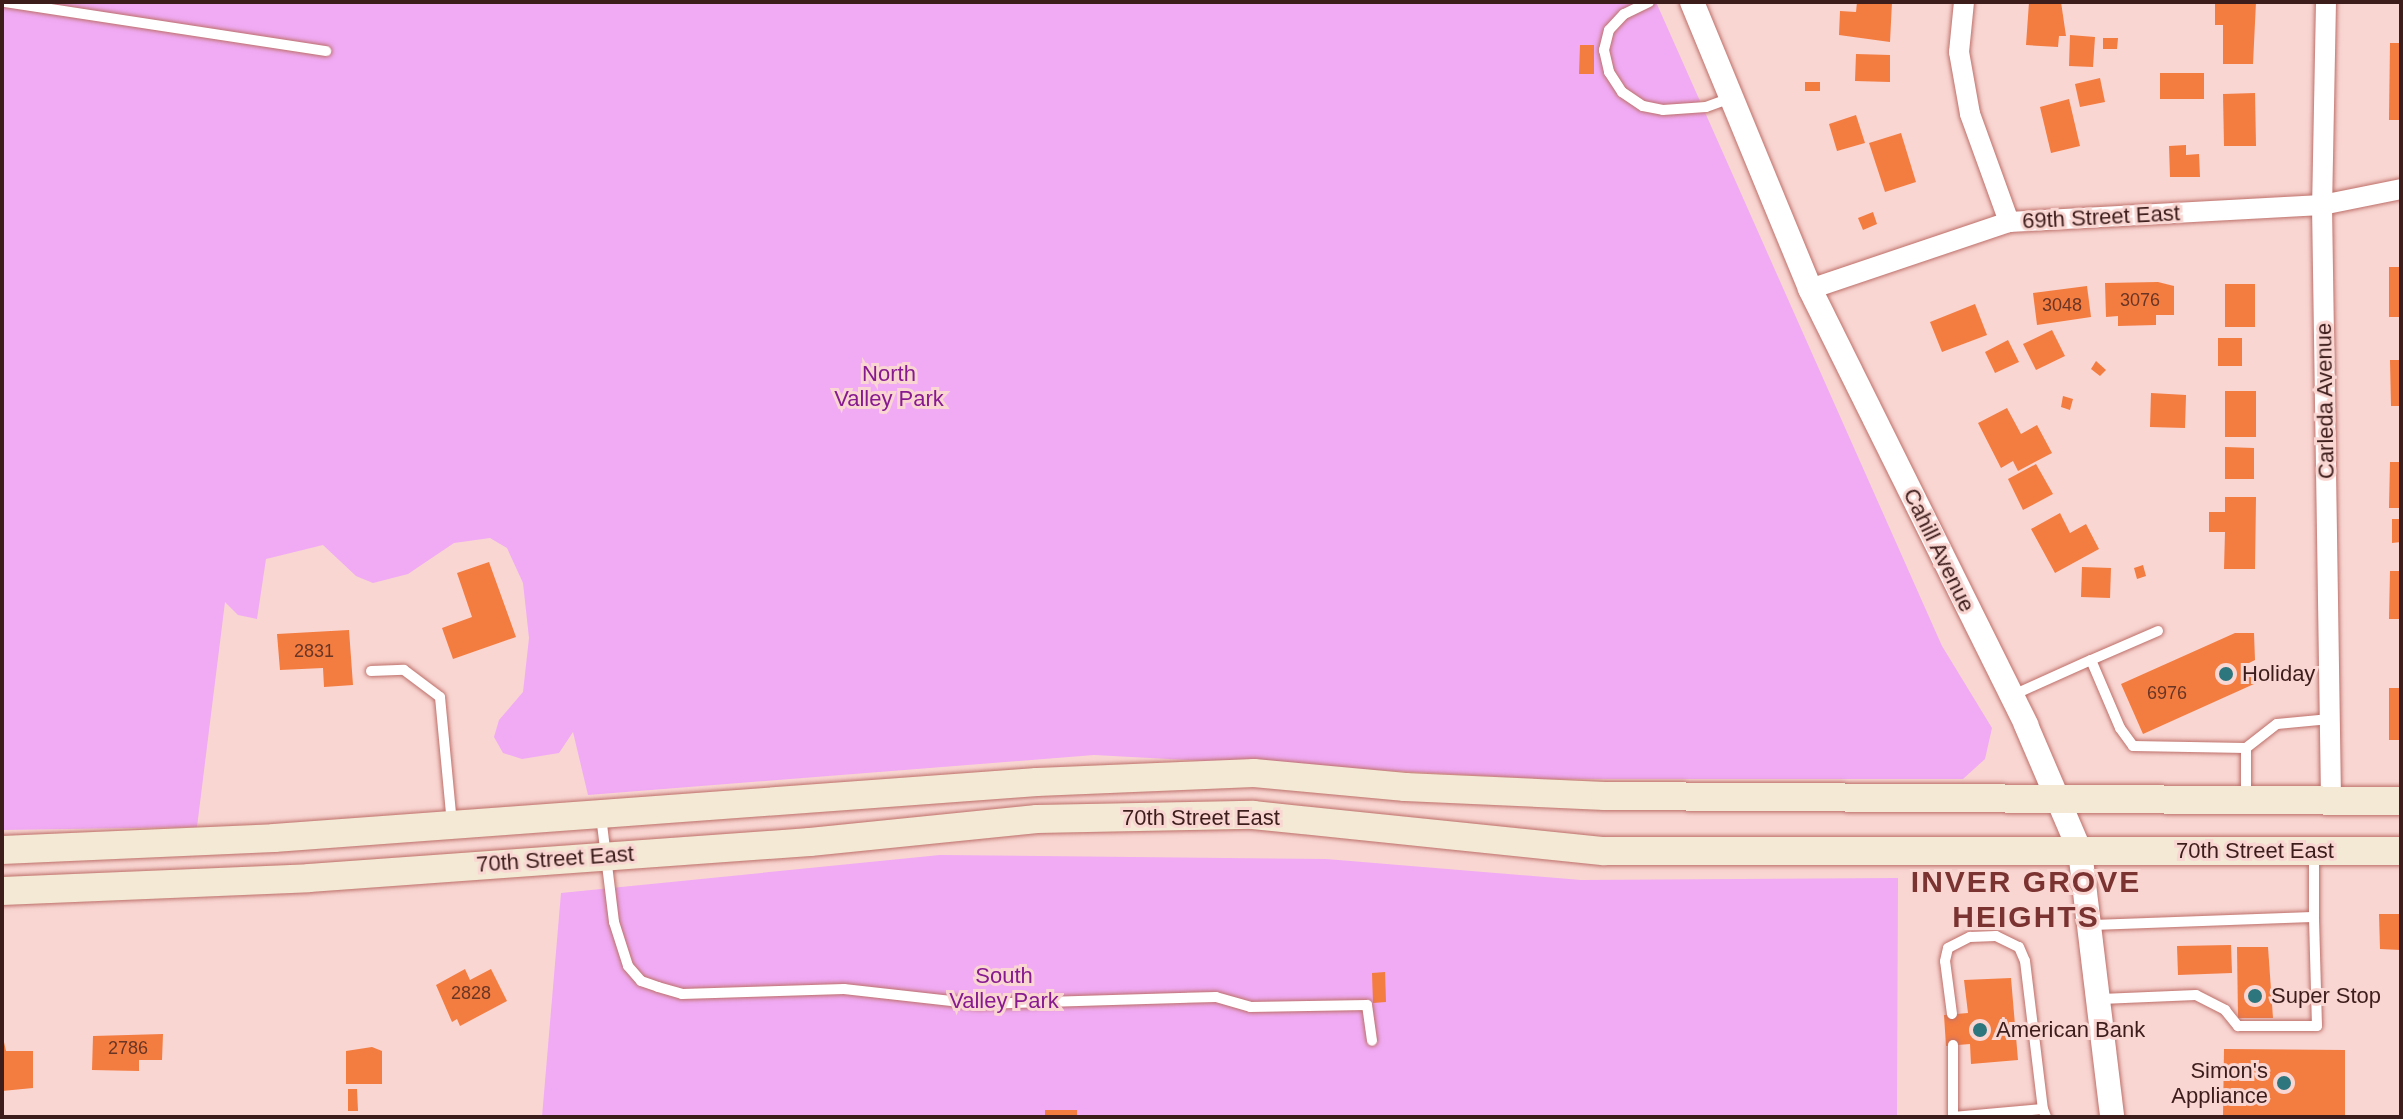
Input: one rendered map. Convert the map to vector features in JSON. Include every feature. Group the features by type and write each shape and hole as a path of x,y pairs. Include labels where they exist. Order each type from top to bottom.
{"main road":[{"name":"70th Street East","path":"2,850 452,825 1037,782 1254,773 1405,787 1605,796 2401,801"},
{"name":"70th Street East","path":"2,891 309,878 1037,819 1253,815 1604,851 2401,851"}],"street":[{"name":"Cahill Avenue","path":"1692,2 1810,289 2011,696 2080,851 2101,999 2112,1117"},
{"path":"1964,2 1959,52 1970,114 2009,222"},
{"name":"Carleda Avenue","path":"2326,2 2322,205 2331,800"},
{"name":"69th Street East","path":"1810,289 2009,222 2322,205 2401,189"}],"lane":[{"path":"5,2 326,51"},
{"path":"1649,2 1624,14 1609,30 1604,50 1622,92 1643,106 1663,110 1706,107 1731,98"},
{"path":"2011,696 2158,631"},
{"path":"2091,660 2120,728 2133,746 2246,748 2277,724 2330,719"},
{"path":"371,671 404,670 440,697 452,825"},
{"path":"2246,748 2246,800"},
{"path":"601,814 614,922 628,966 641,981 682,994 844,989 978,1004 1216,997 1250,1007 1367,1005 1372,1041"},
{"path":"2101,999 2196,995 2225,1010 2238,1026 2317,1026 2314,850"},
{"path":"2091,925 2314,917"},
{"path":"1952,1014 1945,961 1948,948 1970,937 1996,936 2019,947 2025,961 2044,1113 1953,1116 1953,1045"}],"green space":[{"name":"North Valley Park","path":"2,2 1656,2 1942,646 1992,728 1985,759 1963,779 1545,779 1094,755 588,795 573,732 559,753 522,759 503,753 494,737 499,720 523,692 529,638 523,583 507,548 490,538 454,543 408,574 373,583 356,576 323,545 266,559 257,619 238,615 225,602 197,827 2,830"},
{"name":"South Valley Park","path":"940,855 1326,859 1581,880 1898,878 1897,1117 542,1117 561,893"}],"building":[{"path":"1857,2 1892,2 1890,42 1839,35 1840,11 1856,12"},
{"path":"2029,2 2061,2 2066,36 2059,36 2058,47 2026,45"},
{"path":"2256,2 2253,64 2223,64 2223,25 2215,25 2215,3"},
{"path":"2070,35 2095,37 2093,67 2069,66"},
{"path":"2103,38 2118,38 2117,49 2103,49"},
{"path":"2390,43 2401,43 2401,120 2389,120"},
{"path":"1580,45 1594,45 1594,74 1579,74"},
{"path":"1856,54 1890,55 1890,82 1855,81"},
{"path":"2160,73 2204,73 2204,99 2160,99"},
{"path":"2100,78 2105,102 2080,107 2075,84"},
{"path":"1805,82 1820,82 1820,91 1805,91"},
{"path":"2255,93 2256,146 2224,146 2223,94"},
{"path":"2069,99 2080,146 2051,153 2040,107"},
{"path":"1856,115 1865,143 1837,151 1829,124"},
{"path":"1901,133 1916,182 1885,192 1869,143"},
{"path":"2186,145 2186,155 2199,154 2200,177 2170,177 2169,146"},
{"path":"1873,212 1877,224 1863,230 1858,218"},
{"path":"2389,267 2401,267 2401,317 2389,317"},
{"path":"2158,282 2174,286 2174,315 2156,315 2156,325 2118,326 2118,316 2106,317 2105,283"},
{"path":"2225,284 2255,284 2255,327 2225,327"},
{"path":"2087,286 2091,317 2037,325 2033,293"},
{"path":"1975,304 1987,335 1942,352 1930,322"},
{"path":"2052,330 2065,356 2036,370 2023,344"},
{"path":"2218,338 2242,338 2242,366 2218,366"},
{"path":"2008,340 2019,362 1995,373 1985,352"},
{"path":"2390,360 2401,360 2401,406 2391,406"},
{"path":"2096,361 2106,370 2100,376 2091,369"},
{"path":"2225,391 2256,391 2256,437 2225,437"},
{"path":"2151,393 2186,395 2185,428 2150,427"},
{"path":"2063,396 2073,399 2070,410 2061,407"},
{"path":"2007,408 2021,434 2037,425 2052,453 2018,471 2013,461 2001,468 1978,423"},
{"path":"2225,447 2254,448 2254,479 2225,479"},
{"path":"2390,462 2401,462 2401,508 2389,508"},
{"path":"2036,464 2053,494 2023,510 2008,479"},
{"path":"2225,497 2256,497 2255,569 2224,569 2225,532 2209,532 2209,512 2225,512"},
{"path":"2060,513 2070,533 2086,524 2099,549 2055,573 2031,529"},
{"path":"2392,519 2401,519 2401,542 2392,543"},
{"path":"489,562 516,637 453,659 442,628 472,617 457,573"},
{"path":"2143,565 2146,576 2137,579 2134,568"},
{"path":"2082,567 2111,568 2110,598 2081,597"},
{"path":"2390,571 2401,571 2401,619 2389,619"},
{"path":"349,630 353,685 324,687 323,668 280,670 277,634"},
{"path":"2235,633 2254,633 2255,660 2245,665 2254,684 2143,734 2121,684"},
{"path":"2389,688 2401,688 2401,740 2389,740"},
{"path":"2379,914 2401,914 2401,950 2380,949"},
{"name":"Super Stop","path":"2231,945 2232,973 2178,975 2177,946"},
{"name":"Super Stop","path":"2237,947 2268,947 2273,1018 2238,1018"},
{"path":"465,969 470,980 491,969 507,1001 460,1026 457,1019 452,1022 436,985"},
{"path":"1385,972 1386,1002 1373,1003 1372,973"},
{"name":"American Bank","path":"2011,978 2018,1060 1971,1064 1970,1044 1946,1046 1944,1015 1968,1013 1964,980"},
{"path":"2,1033 6,1051 33,1051 33,1088 2,1091"},
{"path":"163,1034 162,1060 139,1060 139,1071 92,1070 93,1036"},
{"path":"372,1047 382,1051 382,1084 346,1084 346,1051"},
{"name":"Simon's Appliance","path":"2224,1049 2345,1050 2345,1117 2223,1117"},
{"path":"348,1089 357,1089 358,1111 348,1111"},
{"path":"1045,1110 1077,1110 1077,1117 1045,1117"}],"place":[{"name":"Holiday","path":"2226,674"},
{"name":"Super Stop","path":"2255,996"},
{"name":"American Bank","path":"1980,1030"},
{"name":"Simon's Appliance","path":"2284,1083"}],"district":[{"name":"INVER GROVE HEIGHTS","path":"2026,899"}]}
